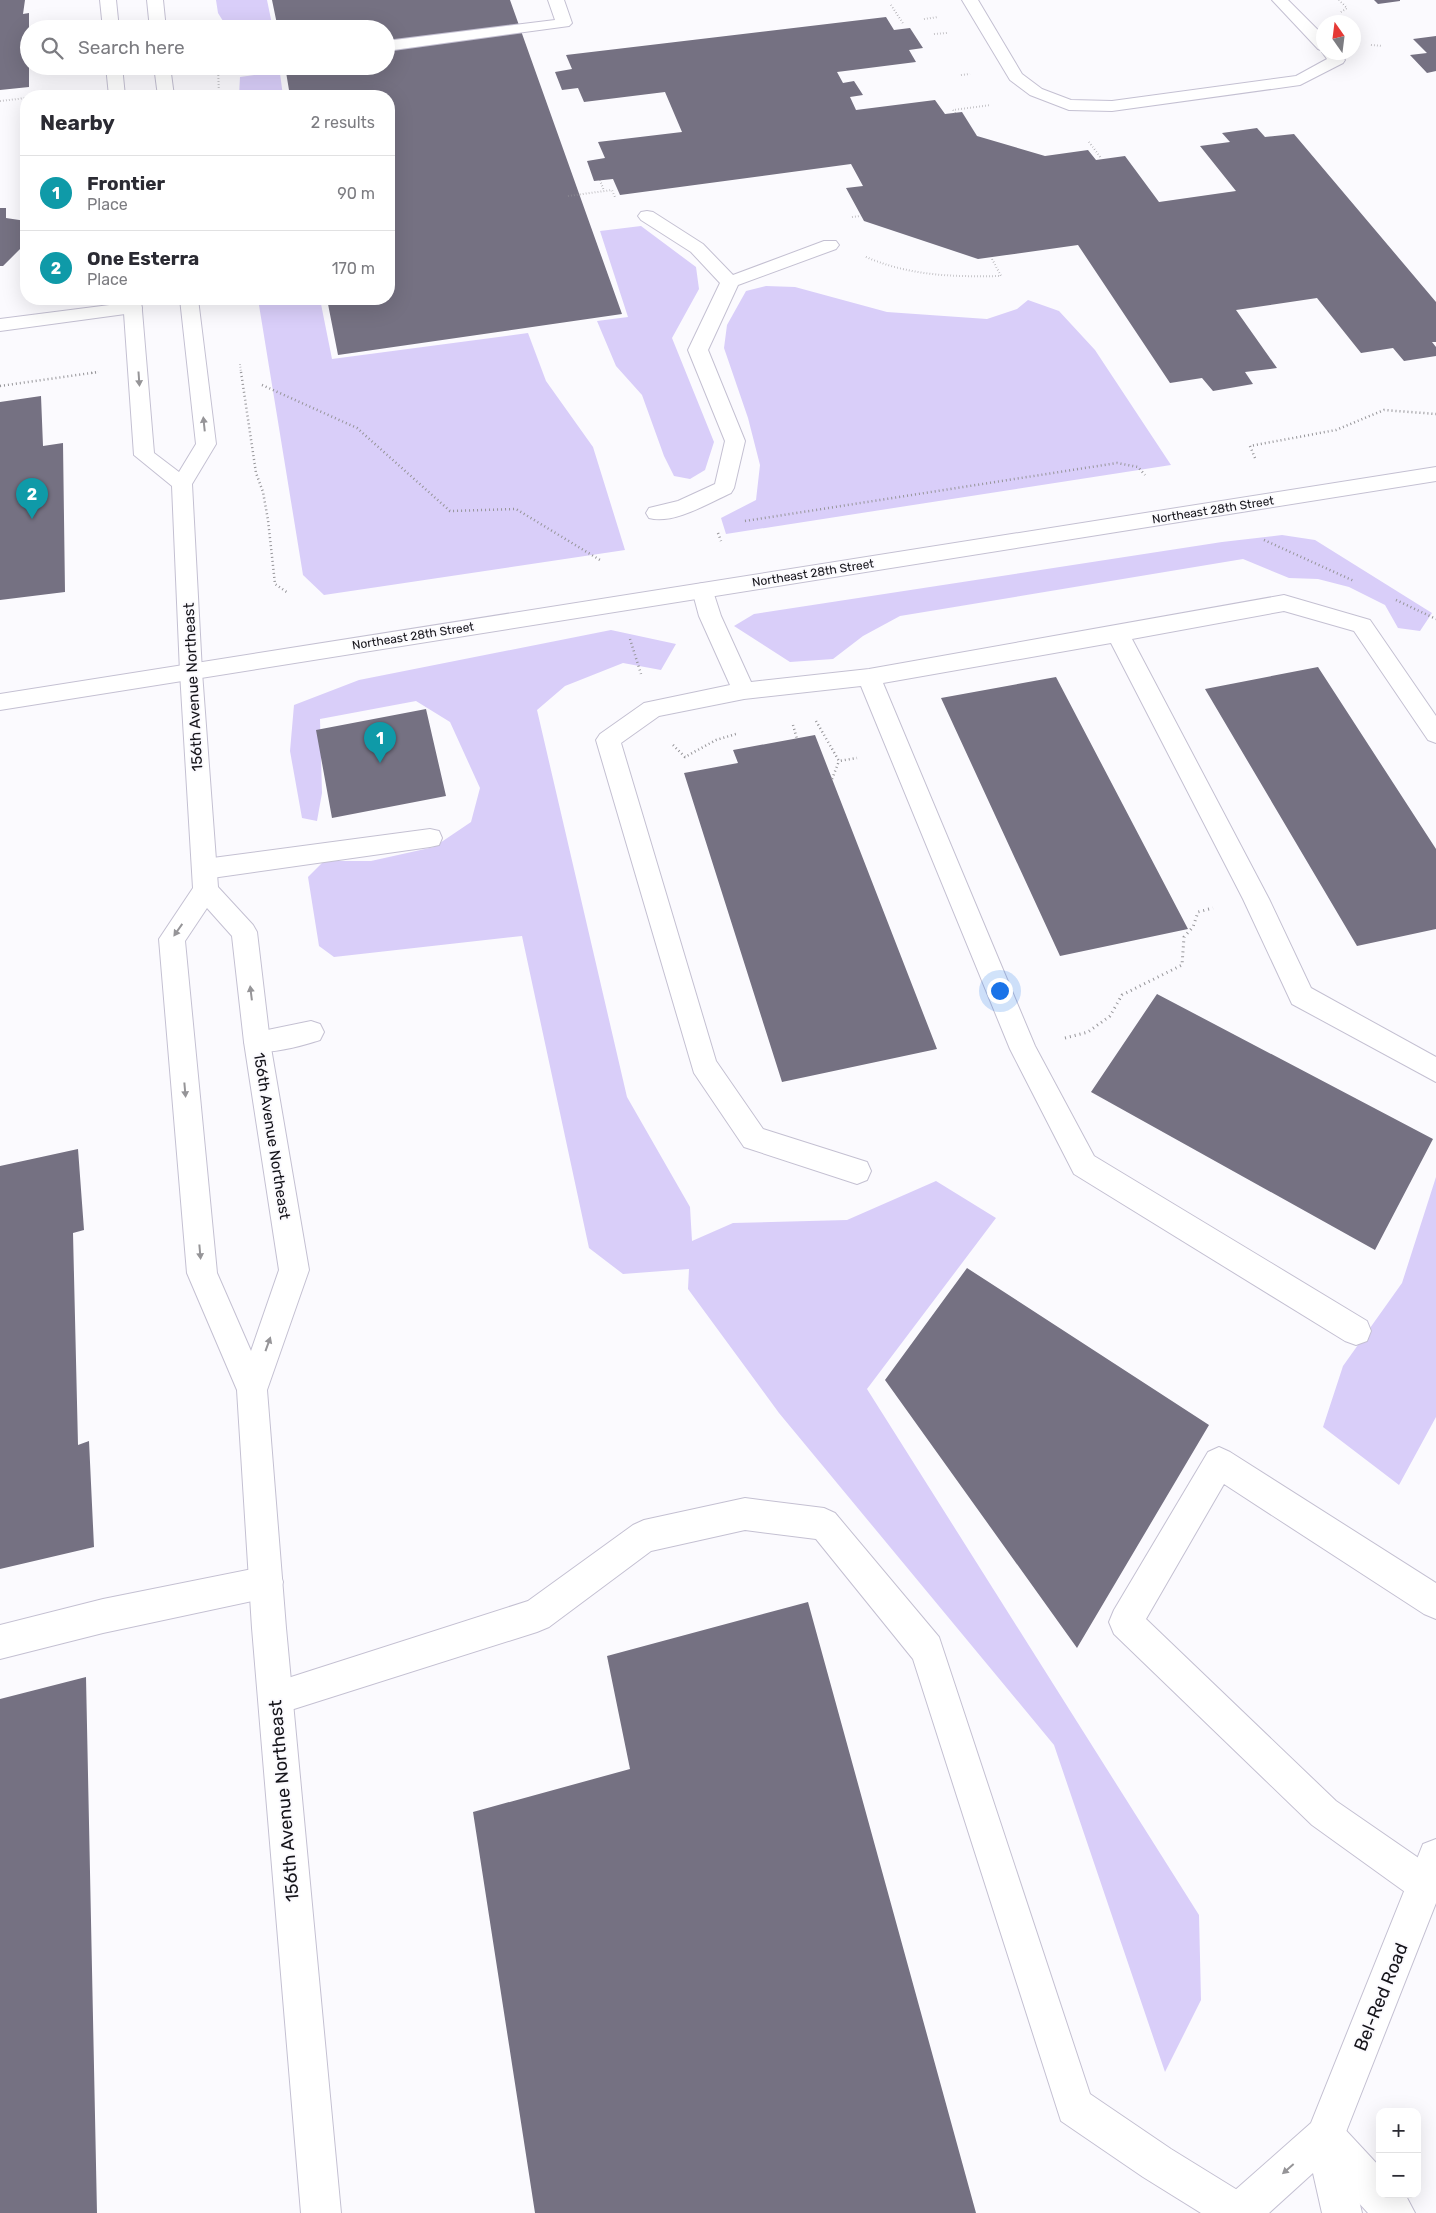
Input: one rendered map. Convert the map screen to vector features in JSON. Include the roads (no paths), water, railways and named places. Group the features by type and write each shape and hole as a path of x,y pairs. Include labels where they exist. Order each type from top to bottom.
{"main road":[{"path":"108,0 110,20"},
{"path":"155,0 157,20"},
{"path":"395,45 564,23 556,0"},
{"path":"970,0 1016,77 1036,92 1069,105 1112,106 1300,80 1328,60"},
{"path":"1280,0 1316,38"},
{"path":"115,75 116,90"},
{"path":"163,75 165,90"},
{"path":"647,216 697,248 730,282"},
{"path":"656,513 684,507 724,488 735,441 698,350 730,282 830,245"},
{"path":"0,325 121,305"},
{"path":"133,305 144,455 182,484 206,444 190,305"},
{"name":"Northeast 28th Street","path":"0,702 1436,474"},
{"name":"156th Avenue Northeast","path":"182,484 191,672 205,880 244,932 257,1042 294,1270 252,1390"},
{"path":"704,590 710,616 744,691"},
{"path":"858,1171 754,1138 704,1065 608,740 652,709 744,691 869,677 1284,603 1362,625 1436,734"},
{"path":"1118,634 1256,899 1301,996 1436,1070"},
{"path":"869,677 1023,1049 1084,1165 1356,1331"},
{"path":"205,880 278,857 338,852 430,838"},
{"name":"156th Avenue Northeast","path":"205,880 172,939 202,1272 252,1390 275,1698 321,2213"},
{"path":"257,1042 310,1032"},
{"path":"1431,1870 1324,1813 1126,1622 1219,1463 1436,1602"},
{"path":"275,1698 392,1663 537,1615 644,1536 744,1514 824,1524 927,1649 1075,2107 1157,2163 1239,2213"},
{"path":"0,1642 103,1616 266,1582"},
{"name":"Bel-Red Road","path":"1239,2213 1325,2137 1431,1870"},
{"path":"1325,2137 1342,2213"},
{"path":"1325,2137 1395,2213"}],"place":[{"name":"One Esterra","path":"32,519"},
{"name":"Frontier","path":"380,763"}]}
